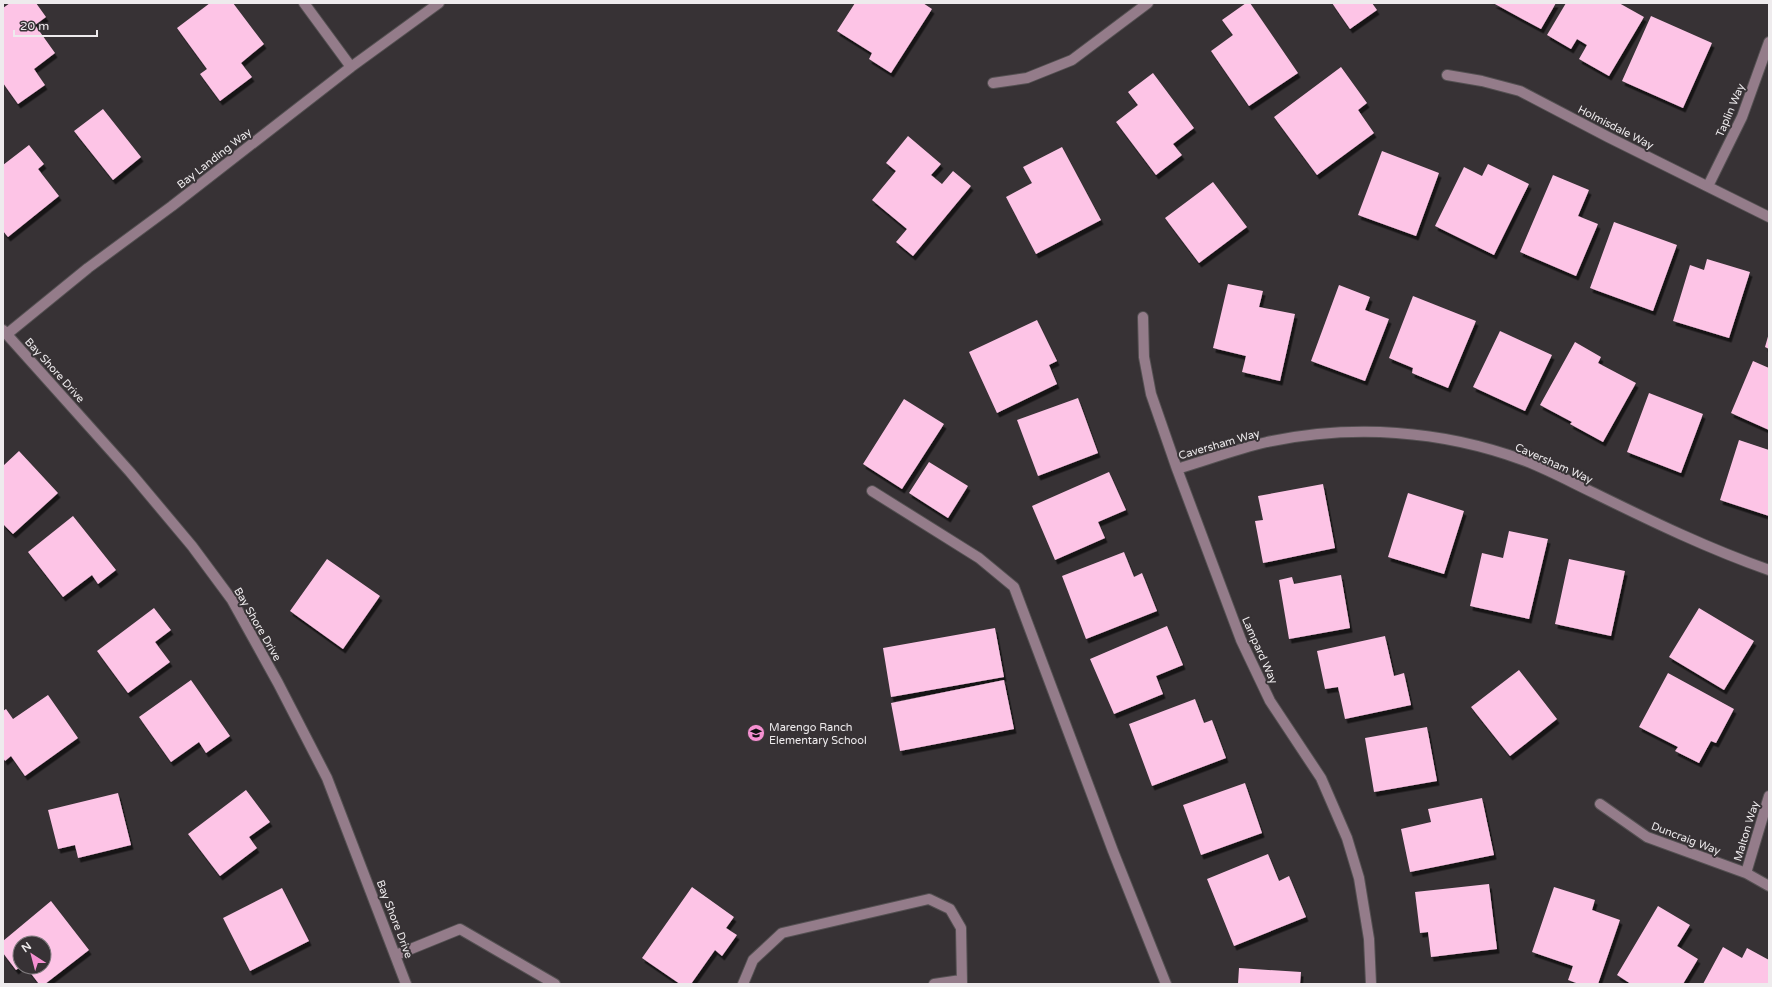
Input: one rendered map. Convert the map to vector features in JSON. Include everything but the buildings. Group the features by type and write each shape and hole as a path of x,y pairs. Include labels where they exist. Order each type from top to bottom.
{"street":[{"path":"304,3 351,67"},
{"name":"Bay Landing Way","path":"5,332 351,67 438,3"},
{"path":"993,83 1027,78 1072,60 1148,3"},
{"name":"Taplin Way","path":"1708,186 1742,117 1769,42"},
{"name":"Holmisdale Way","path":"1447,75 1482,81 1520,91 1608,138 1769,217"},
{"name":"Lampard Way","path":"1142,317 1144,357 1151,394 1177,469 1241,640 1270,701 1321,778 1347,838 1359,878 1369,939 1371,984"},
{"name":"Bay Shore Drive","path":"5,332 130,472 192,546 232,600 278,683 327,778 396,954 406,984"},
{"name":"Caversham Way","path":"1177,469 1266,442 1319,434 1365,431 1419,434 1472,444 1524,460 1677,533 1769,570"},
{"path":"872,490 979,558 1014,587 1113,851 1166,984"},
{"name":"Malton Way","path":"1746,873 1769,796"},
{"name":"Duncraig Way","path":"1600,804 1647,837 1746,873 1769,886"},
{"path":"743,984 753,960 782,932 929,899 950,909 961,928 961,982 934,984"},
{"path":"396,954 460,929 556,984"}],"place":[{"name":"Marengo Ranch Elementary School","path":"756,733"}]}
